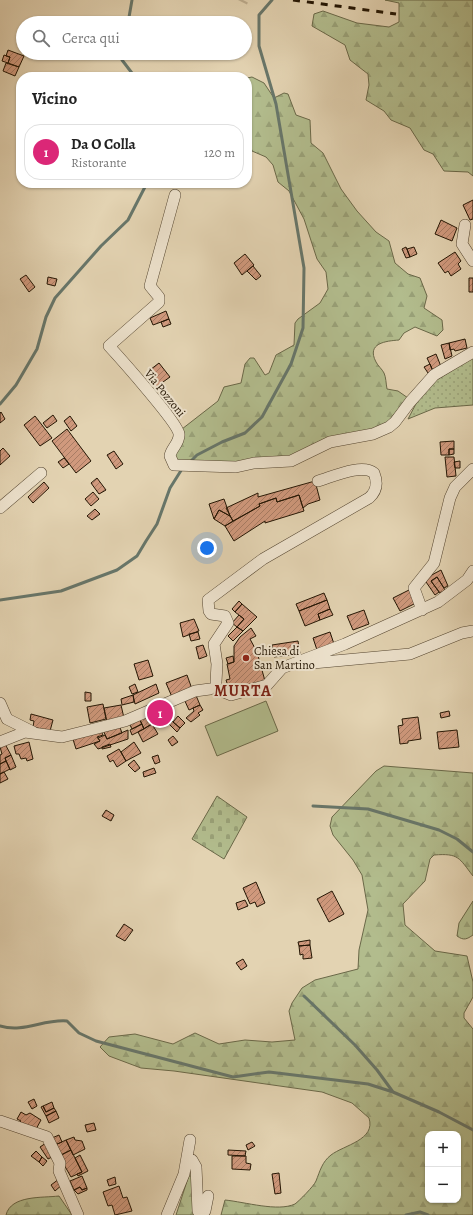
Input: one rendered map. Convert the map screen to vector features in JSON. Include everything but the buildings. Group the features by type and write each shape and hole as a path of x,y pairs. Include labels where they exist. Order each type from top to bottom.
{"street":[{"name":"Via Pozzoni","path":"175,195 150,286 160,300 157,305 109,346 150,393 178,430 179,438 170,453 172,463 176,466 236,467 254,462 291,461 330,442 362,437 382,431 395,422 410,402 434,375 473,352"},
{"path":"465,226 462,244 473,261"},
{"path":"216,687 217,664 214,644 228,623 225,616 211,614 209,611 208,600 263,559 369,498 373,494 377,483 374,473 367,469 356,470 318,481"},
{"path":"422,610 414,588 434,563 450,498 455,487 473,469"},
{"path":"0,508 41,473"},
{"path":"0,742 25,732 62,737 125,721 195,691 216,687 230,695 267,685 279,671 438,602 467,580 473,571"},
{"path":"293,665 410,654 462,633 473,631"},
{"path":"0,703 7,719 35,733"},
{"path":"0,1121 47,1137 60,1163 59,1171 78,1215"},
{"path":"167,1215 175,1198 187,1160 190,1140"},
{"path":"187,1160 192,1160 196,1168 198,1211 201,1214 205,1211 208,1196"}],"green space":[{"path":"385,0 473,0 473,176 468,172 444,171 433,154 424,150 410,128 391,120 384,111 366,100 369,85 368,74 350,60 345,45 312,26 314,14 323,11 357,23 389,27 399,22 399,3"},
{"path":"252,77 264,83 274,98 284,93 288,94 296,115 310,120 311,143 323,153 341,189 357,211 376,232 389,241 395,263 408,274 420,278 427,296 424,308 442,320 443,330 437,336 415,327 404,333 399,340 383,342 375,347 374,356 385,375 387,389 398,391 408,398 384,426 288,457 237,463 176,461 175,453 182,429 218,401 224,387 241,383 245,364 250,358 254,358 265,375 269,373 276,355 294,345 295,323 298,319 320,303 328,289 326,272 317,259 304,219 289,191 278,182 273,165 266,157 252,151"},
{"path":"473,357 473,405 435,408 408,419 418,400 433,382"},
{"path":"266,701 278,731 217,756 205,726"},
{"path":"384,766 473,773 473,876 458,858 449,855 434,855 430,859 425,881 403,904 405,925 435,951 467,956 473,982 473,997 464,1013 464,1018 473,1029 473,1215 221,1215 225,1200 271,1207 295,1204 315,1183 325,1161 331,1155 358,1141 368,1132 370,1125 369,1118 352,1103 322,1092 174,1071 141,1068 109,1056 100,1047 109,1037 135,1034 173,1044 195,1033 219,1044 245,1040 272,1042 295,1040 289,1011 292,1003 302,988 315,980 358,969 359,950 368,910 362,875 353,860 333,835 330,826 332,817 376,771"},
{"path":"217,796 247,817 224,859 192,839"},
{"path":"473,901 473,935 462,939 457,936 459,923"},
{"path":"190,1172 195,1176 197,1215 176,1215"},
{"path":"59,1196 72,1215 6,1215 14,1204 20,1201"}],"waterway":[{"path":"129,16 132,0"},
{"path":"189,463 197,455 222,442 245,433 262,417 291,364 303,328 304,268 276,104 259,46 259,15 272,0"},
{"path":"122,60 131,72"},
{"path":"0,404 16,385 37,349 46,317 55,298 101,246 128,220 144,188"},
{"path":"0,600 61,591 117,570 137,556 157,524 170,488 182,469"},
{"path":"313,806 368,809 439,830 457,839 473,852"},
{"path":"304,996 355,1045 377,1070 393,1092"},
{"path":"0,1026 17,1028 50,1022 67,1021 79,1033 96,1041 233,1077 269,1072 368,1084 393,1092 439,1112 473,1130"},
{"path":"406,1215 420,1212 428,1215"}],"railway":[{"path":"293,0 396,14"}],"place":[{"name":"Chiesa di San Martino","path":"246,658"},
{"name":"Da O Colla","path":"160,713"}],"district":[{"name":"MURTA","path":"243,691"}]}
